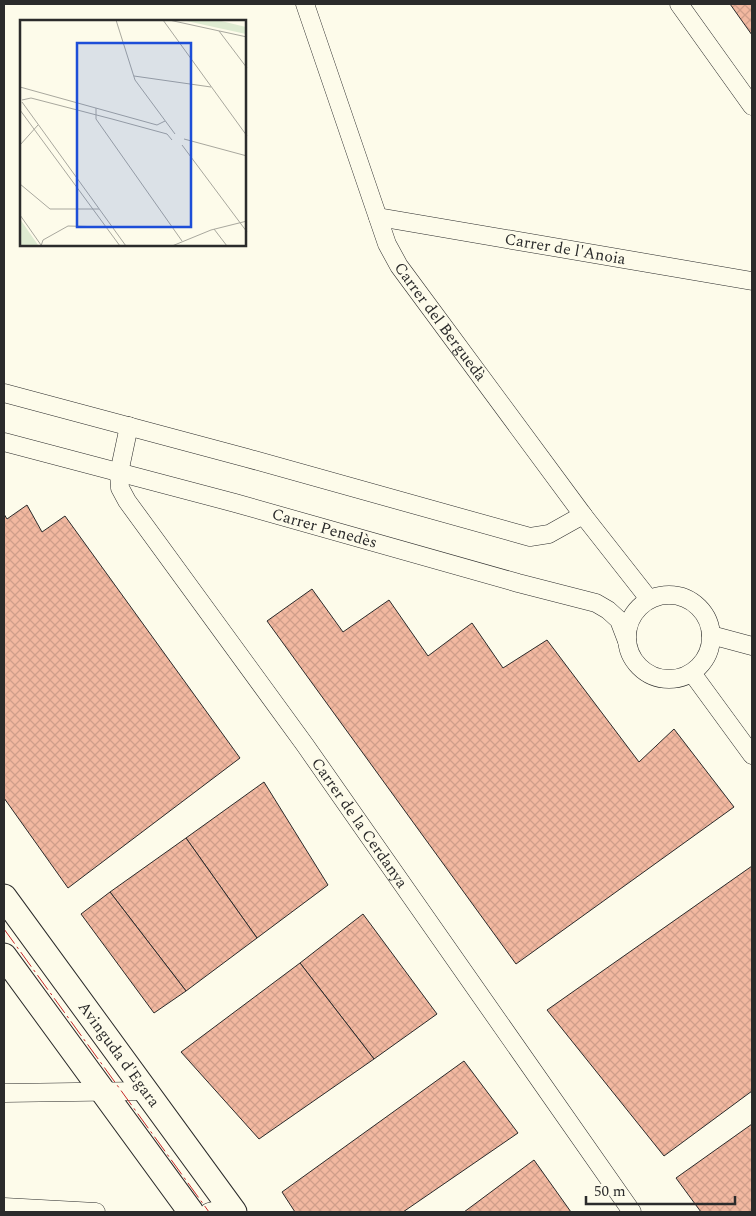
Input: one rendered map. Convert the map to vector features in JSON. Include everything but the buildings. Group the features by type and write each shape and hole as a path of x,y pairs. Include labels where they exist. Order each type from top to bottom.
{"street":[{"name":"Carrer del Berguedà","path":"305,4 387,244 399,266 583,515 649,599"},
{"path":"679,4 752,106"},
{"name":"Carrer de l'Anoia","path":"378,217 752,281"},
{"path":"4,393 248,458 530,537 549,534 583,515"},
{"name":"Carrer de la Cerdanya","path":"130,426 120,473 120,488 127,501 305,745 632,1212"},
{"name":"Carrer Penedès","path":"4,442 235,503 518,583 596,603 608,610 619,620 627,641"},
{"path":"673,594 687,598 700,607 706,615 710,624 711,643 708,655 692,673 680,678 664,679 649,674 634,661 627,641 628,626 640,605 649,599 673,594"},
{"path":"711,635 752,646"},
{"path":"692,673 752,755"},
{"name":"Avinguda d'Egara","path":"4,897 146,1091 224,1210"},
{"path":"4,956 191,1212"},
{"path":"4,1093 146,1091"},
{"path":"4,1207 96,1212"}],"power":[{"path":"4,929 209,1212"}]}
